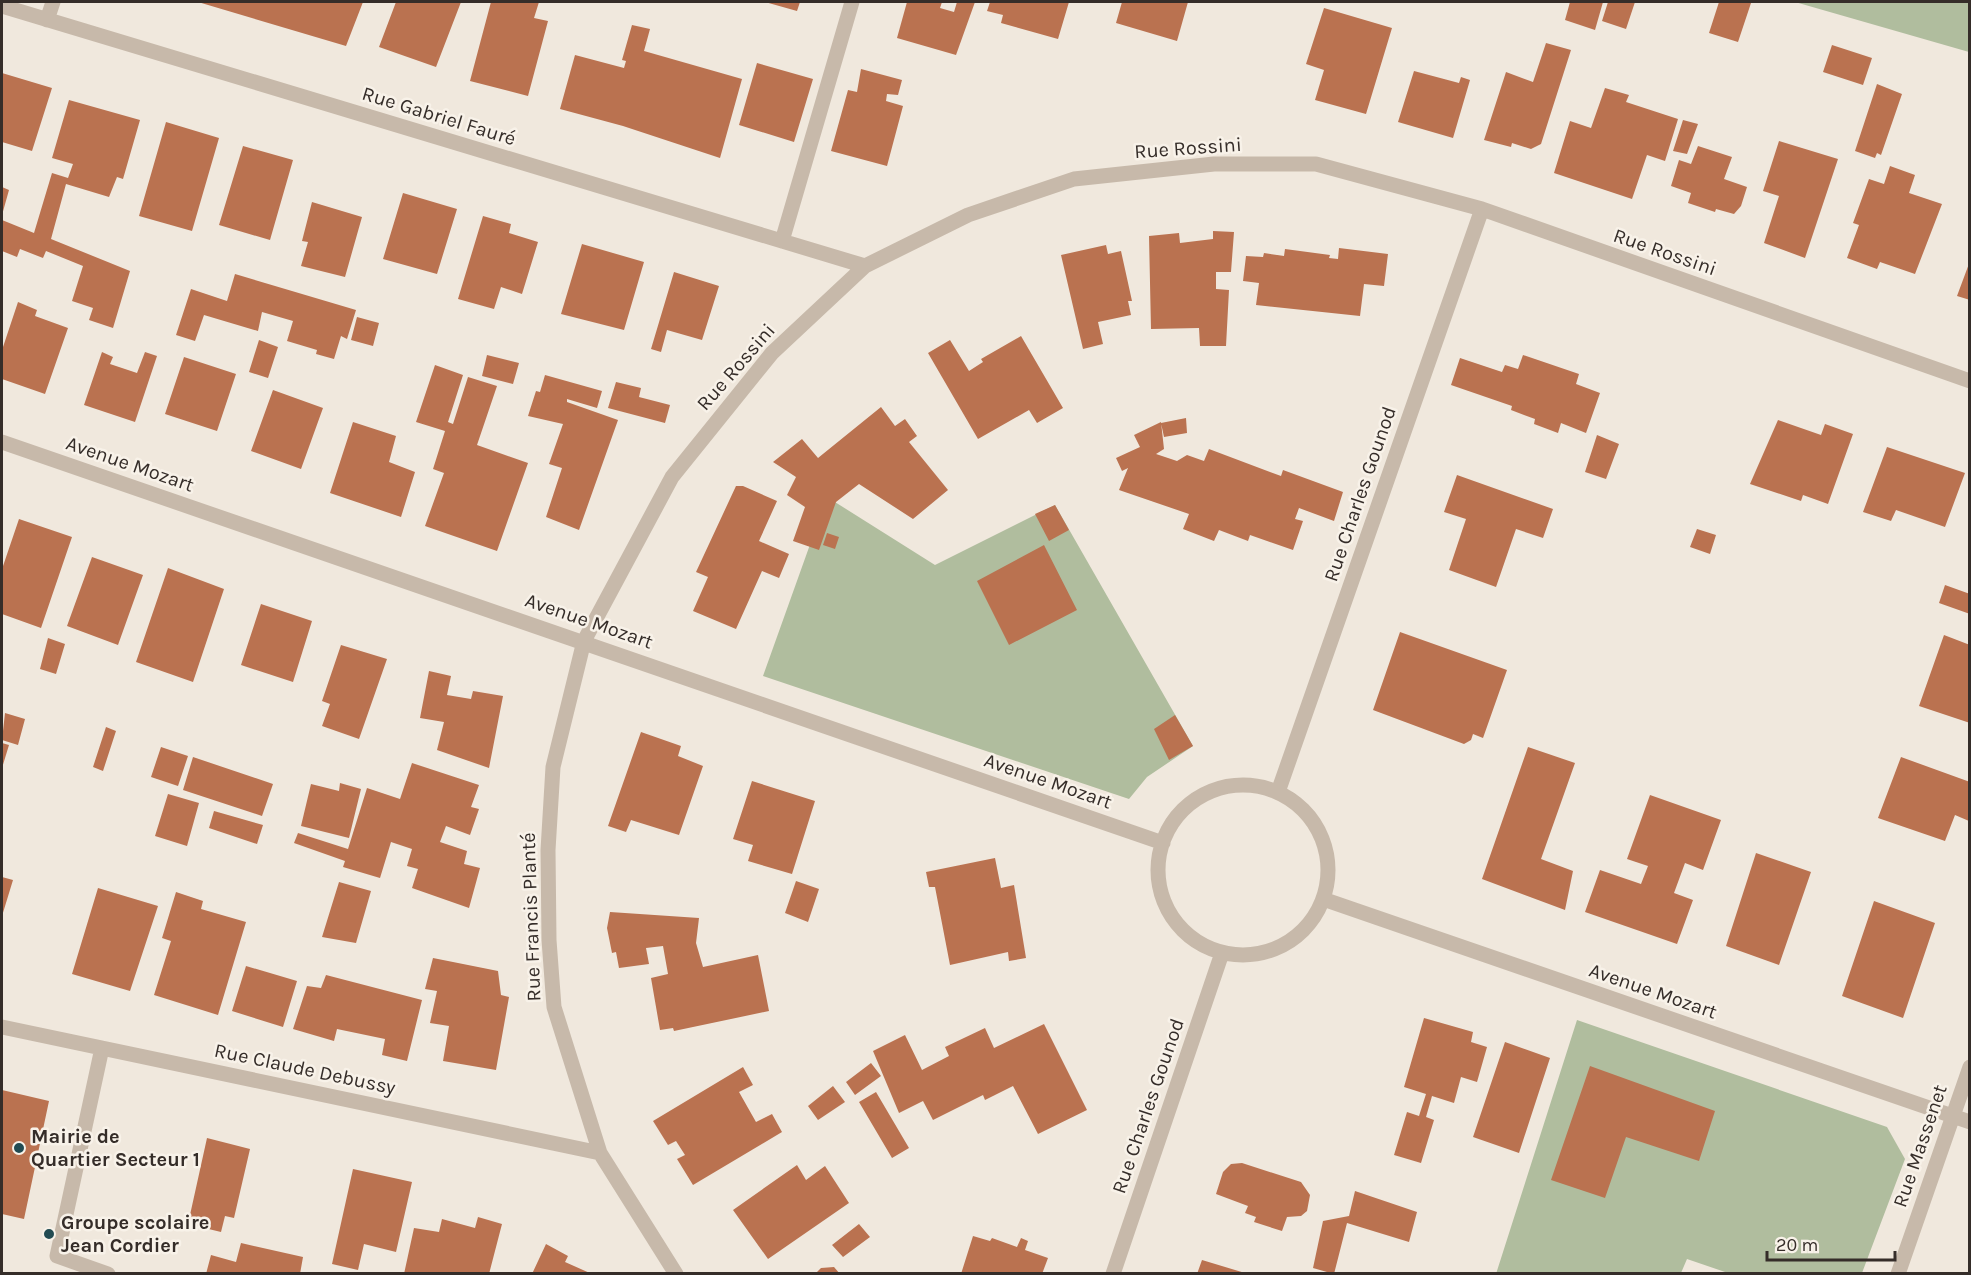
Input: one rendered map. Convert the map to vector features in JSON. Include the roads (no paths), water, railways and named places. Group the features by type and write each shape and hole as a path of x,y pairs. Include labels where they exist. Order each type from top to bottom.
{"street":[{"path":"47,20 53,2"},
{"path":"782,241 852,2"},
{"name":"Rue Gabriel Fauré","path":"2,6 865,266"},
{"name":"Rue Rossini","path":"584,641 672,477 772,353 865,266 968,215 1074,179 1214,164 1316,164 1482,209 1970,381"},
{"name":"Rue Charles Gounod","path":"1278,792 1482,209"},
{"name":"Avenue Mozart","path":"2,442 584,641 1163,843"},
{"name":"Rue Francis Planté","path":"584,641 553,767 548,850 549,940 554,1007 600,1153 676,1274"},
{"path":"1250,785 1278,792 1299,805 1316,825 1326,848 1329,874 1323,899 1312,921 1286,943 1271,951 1247,956 1222,953 1196,942 1171,915 1162,898 1158,870 1163,843 1176,818 1196,799 1213,791 1250,785"},
{"name":"Avenue Mozart","path":"1323,899 1970,1122"},
{"name":"Rue Charles Gounod","path":"1113,1274 1222,953"},
{"name":"Rue Claude Debussy","path":"2,1027 600,1153"},
{"path":"102,1048 57,1256 108,1274"},
{"name":"Rue Massenet","path":"1898,1274 1970,1067"}],"place":[{"name":"Mairie de Quartier Secteur 1","path":"19,1148"},
{"name":"Groupe scolaire Jean Cordier","path":"49,1234"}]}
